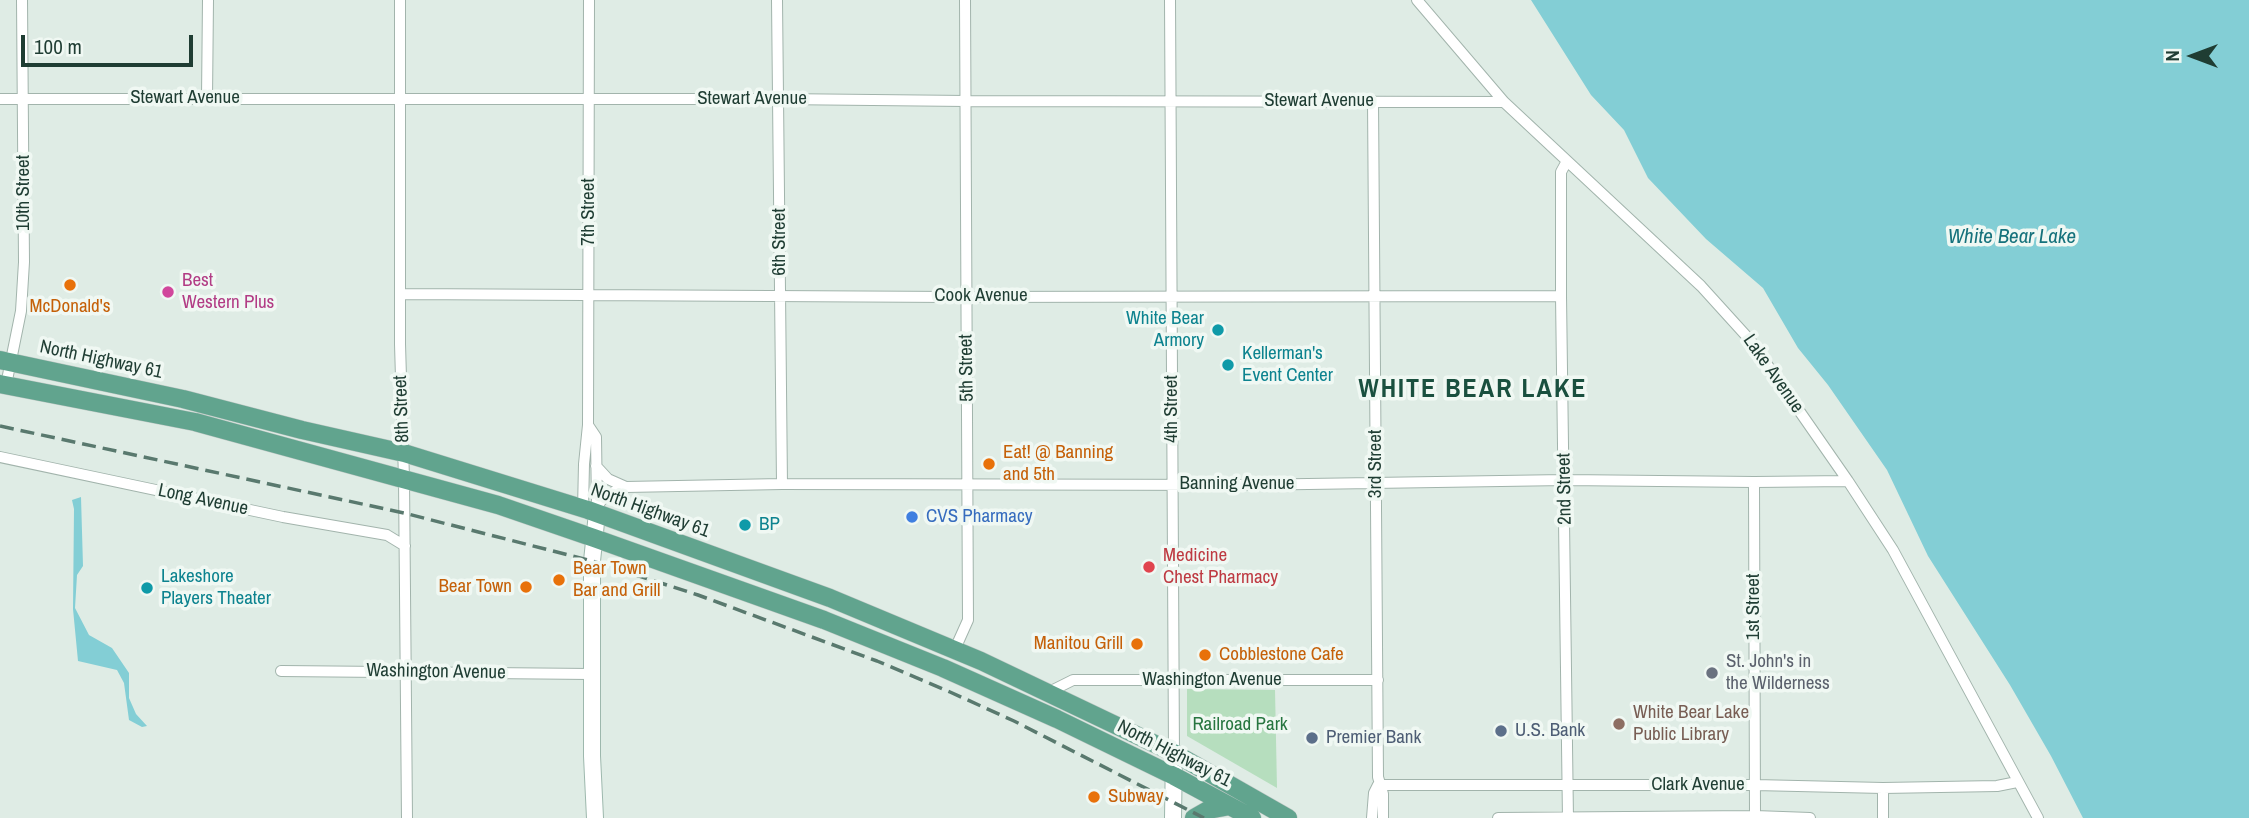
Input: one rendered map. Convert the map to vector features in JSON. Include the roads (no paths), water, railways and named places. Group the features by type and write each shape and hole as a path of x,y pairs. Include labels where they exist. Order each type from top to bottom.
{"main road":[{"name":"North Highway 61","path":"5,362 183,399 404,453 592,510 830,598 955,649 1049,691 1174,753 1287,818"},
{"name":"North Highway 61","path":"3,384 195,422 498,505 594,538 824,620 924,660 1057,719 1174,776 1252,818"},
{"path":"924,660 941,660 949,657 955,649"},
{"path":"1194,818 1208,810 1230,806"}],"street":[{"name":"10th Street","path":"3,384 5,362 21,311 24,262 22,0"},
{"path":"206,98 208,0"},
{"name":"8th Street","path":"400,0 401,423 404,453 407,818"},
{"name":"7th Street","path":"589,0 588,425 584,464 594,538 592,674 595,818"},
{"name":"6th Street","path":"777,0 782,484"},
{"name":"5th Street","path":"955,649 968,620 965,0"},
{"name":"4th Street","path":"1170,0 1173,818"},
{"name":"Lake Avenue","path":"1417,0 1504,102 1734,319 1893,550 2034,817"},
{"name":"Stewart Avenue","path":"0,99 1504,102"},
{"name":"3rd Street","path":"1373,101 1378,785 1382,794 1377,817"},
{"name":"2nd Street","path":"1567,161 1560,172 1568,818"},
{"name":"Cook Avenue","path":"401,294 1561,296"},
{"name":"7th Street","path":"588,425 596,437 592,510"},
{"name":"Long Avenue","path":"0,457 283,517 387,535 405,546"},
{"path":"596,466 608,479 626,487"},
{"name":"Banning Avenue","path":"626,487 782,484 1376,484 1565,480 1848,481"},
{"name":"1st Street","path":"1754,482 1755,816"},
{"path":"592,510 606,495 626,487"},
{"name":"Washington Avenue","path":"281,671 592,674"},
{"name":"Washington Avenue","path":"1049,691 1073,680 1378,680"},
{"name":"Clark Avenue","path":"1378,785 1755,785 1883,789 1997,786 2017,782"},
{"path":"1883,789 1883,818"},
{"name":"Clark Avenue","path":"1498,818 1810,818"}],"water":[{"name":"White Bear Lake","path":"1531,0 2249,0 2249,818 2083,818 2010,685 1928,556 1887,470 1828,385 1798,348 1763,288 1706,239 1648,178 1624,130 1591,95"},
{"path":"81,497 83,566 77,575 75,608 89,635 112,648 129,673 129,698 136,714 147,726 142,727 129,720 124,683 117,670 78,661 73,609 72,500"}],"railway":[{"path":"0,426 404,513 592,561 698,595 877,661 950,692 1014,721 1204,818"}],"place":[{"name":"McDonald's","path":"70,285"},
{"name":"Best Western Plus","path":"168,292"},
{"name":"White Bear Armory","path":"1218,330"},
{"name":"Kellerman's Event Center","path":"1228,365"},
{"name":"Eat! @ Banning and 5th","path":"989,464"},
{"name":"CVS Pharmacy","path":"912,517"},
{"name":"BP","path":"745,525"},
{"name":"Medicine Chest Pharmacy","path":"1149,567"},
{"name":"Bear Town Bar and Grill","path":"559,580"},
{"name":"Bear Town","path":"526,587"},
{"name":"Lakeshore Players Theater","path":"147,588"},
{"name":"Manitou Grill","path":"1137,644"},
{"name":"Cobblestone Cafe","path":"1205,655"},
{"name":"St. John's in the Wilderness","path":"1712,673"},
{"name":"White Bear Lake Public Library","path":"1619,724"},
{"name":"U.S. Bank","path":"1501,731"},
{"name":"Premier Bank","path":"1312,738"},
{"name":"Subway","path":"1094,797"}],"district":[{"name":"WHITE BEAR LAKE","path":"1473,390"}],"park label":[{"name":"Railroad Park","path":"1240,725"}]}
